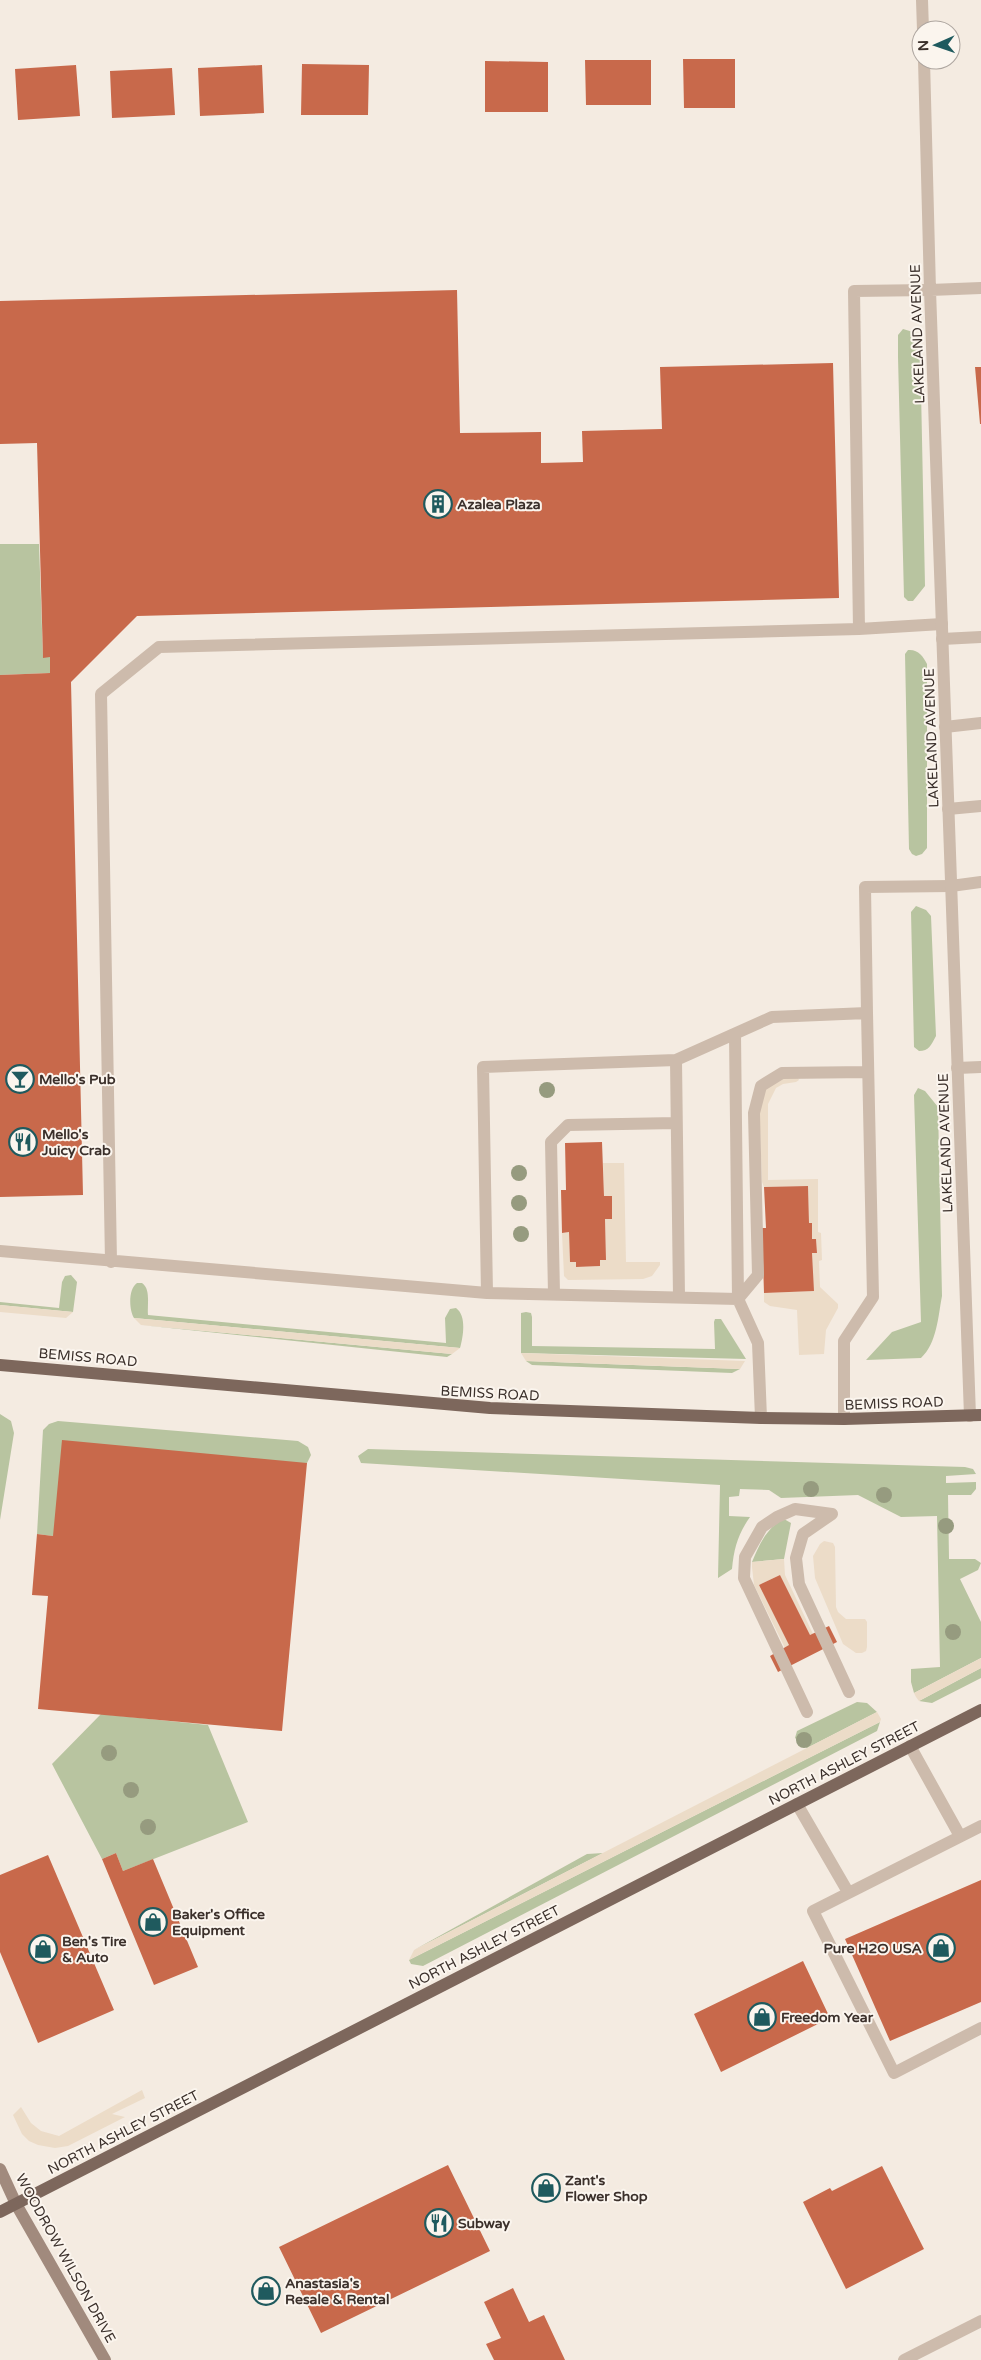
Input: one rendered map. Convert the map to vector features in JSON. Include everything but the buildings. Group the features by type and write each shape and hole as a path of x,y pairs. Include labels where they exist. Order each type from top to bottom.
{"main road":[{"name":"BEMISS ROAD","path":"0,1365 429,1404 683,1417 844,1420 976,1415"},
{"name":"NORTH ASHLEY STREET","path":"0,2212 981,1710"},
{"name":"WOODROW WILSON DRIVE","path":"0,2169 16,2204 105,2360"}],"street":[{"path":"922,0 923,20"},
{"name":"LAKELAND AVENUE","path":"924,70 957,1068 976,1415"},
{"path":"859,629 854,292 981,288"},
{"path":"111,1262 101,694 159,647 859,629 942,624"},
{"path":"942,639 981,637"},
{"path":"946,727 981,724"},
{"path":"948,809 981,806"},
{"path":"844,1420 844,1341 873,1297 865,887 951,886 981,882"},
{"path":"487,1293 483,1067 676,1060 772,1017 867,1013"},
{"path":"735,1034 738,1299 758,1343 761,1418"},
{"path":"676,1060 679,1297"},
{"path":"957,1068 981,1067"},
{"path":"738,1299 758,1275 754,1113 761,1086 782,1073 868,1072"},
{"path":"554,1294 551,1142 568,1125 676,1123"},
{"path":"0,1251 487,1293 738,1299"},
{"path":"807,1712 744,1578 745,1557 762,1527 777,1517 795,1510 832,1514 803,1534 796,1558 799,1584 849,1692"},
{"path":"910,1746 960,1836"},
{"path":"797,1804 848,1892"},
{"path":"981,1826 813,1911 894,2073 981,2028"},
{"path":"904,2360 981,2321"}],"green space":[{"path":"903,329 913,332 920,341 925,586 913,601 908,601 904,597 898,357 898,335"},
{"path":"0,544 39,544 43,657 50,657 50,673 0,675"},
{"path":"908,650 920,654 927,664 927,848 922,854 916,856 909,849 905,654"},
{"path":"916,906 926,910 931,916 936,1036 931,1045 922,1051 914,1047 911,912"},
{"path":"918,1088 925,1091 938,1107 942,1296 938,1321 934,1337 921,1358 866,1360 892,1332 921,1322 914,1095"},
{"path":"71,1275 77,1282 73,1312 0,1305 0,1302 59,1308 62,1282 65,1276"},
{"path":"137,1283 142,1283 147,1289 148,1315 446,1343 445,1318 450,1309 456,1308 463,1321 462,1338 460,1348 134,1318 130,1300 132,1290"},
{"path":"521,1313 531,1313 532,1317 532,1346 715,1349 714,1322 715,1319 721,1319 746,1359 521,1353"},
{"path":"141,1325 452,1354 447,1357"},
{"path":"526,1361 740,1369 732,1373 532,1365"},
{"path":"0,1414 11,1421 14,1433 0,1520"},
{"path":"58,1421 298,1441 308,1447 311,1455 307,1463 53,1536 37,1534 43,1430 49,1424"},
{"path":"368,1449 965,1467 973,1469 976,1474 946,1476 946,1483 976,1482 976,1489 971,1495 948,1495 949,1559 975,1559 981,1563 978,1570 960,1579 981,1622 981,1658 914,1693 911,1682 911,1669 940,1667 937,1516 901,1517 858,1495 781,1498 769,1490 740,1489 739,1496 729,1497 729,1516 750,1517 742,1529 737,1542 732,1569 718,1578 720,1485 361,1463 358,1456"},
{"path":"784,1519 791,1523 784,1559 752,1562 768,1532"},
{"path":"981,1668 981,1678 932,1703 919,1701"},
{"path":"857,1702 867,1703 877,1712 807,1748 795,1738 797,1731"},
{"path":"101,1714 208,1725 248,1822 123,1871 116,1853 102,1859 52,1764"},
{"path":"880,1722 877,1731 423,1966 411,1964 409,1960"},
{"path":"603,1853 414,1950 587,1854"}],"shaded area":[{"path":"797,1076 799,1080 796,1082 783,1084 776,1088 768,1104 768,1180 818,1179 818,1232 821,1233 822,1260 819,1261 820,1287 838,1304 838,1308 826,1330 824,1354 799,1355 797,1310 770,1306 764,1302 764,1293 813,1291 812,1253 817,1253 816,1239 812,1239 812,1223 809,1223 808,1186 764,1187 762,1182 759,1103 765,1088 774,1080"},
{"path":"603,1163 624,1163 626,1262 660,1262 652,1276 643,1279 568,1280 564,1276 562,1233 569,1232 570,1261 576,1262 576,1267 600,1266 600,1260 606,1260 605,1219 612,1219 604,1196"},
{"path":"0,1305 73,1312 66,1318 0,1312"},
{"path":"134,1318 460,1348 452,1354 141,1325"},
{"path":"521,1353 745,1361 740,1369 526,1361"},
{"path":"824,1541 833,1543 835,1547 836,1607 838,1612 846,1619 865,1619 867,1622 867,1647 866,1651 862,1653 856,1653 843,1644 815,1578 813,1556"},
{"path":"784,1559 785,1575 813,1634 810,1635 780,1575 759,1585 789,1645 785,1648 754,1585 752,1567 752,1562"},
{"path":"981,1658 981,1668 919,1701 916,1697 914,1693"},
{"path":"877,1712 881,1719 880,1722 409,1960 414,1950"},
{"path":"142,2090 145,2098 112,2114 125,2117 68,2146 55,2148 38,2145 29,2141 22,2134 13,2115 21,2107 31,2123 41,2131 59,2136"}],"place":[{"name":"Azalea Plaza","path":"438,504"},
{"name":"Mello's Pub","path":"20,1079"},
{"name":"Mello's Juicy Crab","path":"23,1142"},
{"name":"Baker's Office Equipment","path":"153,1922"},
{"name":"Pure H2O USA","path":"941,1948"},
{"name":"Ben's Tire & Auto","path":"43,1949"},
{"name":"Freedom Year","path":"762,2017"},
{"name":"Zant's Flower Shop","path":"546,2188"},
{"name":"Subway","path":"439,2223"},
{"name":"Anastasia's Resale & Rental","path":"266,2291"}]}
